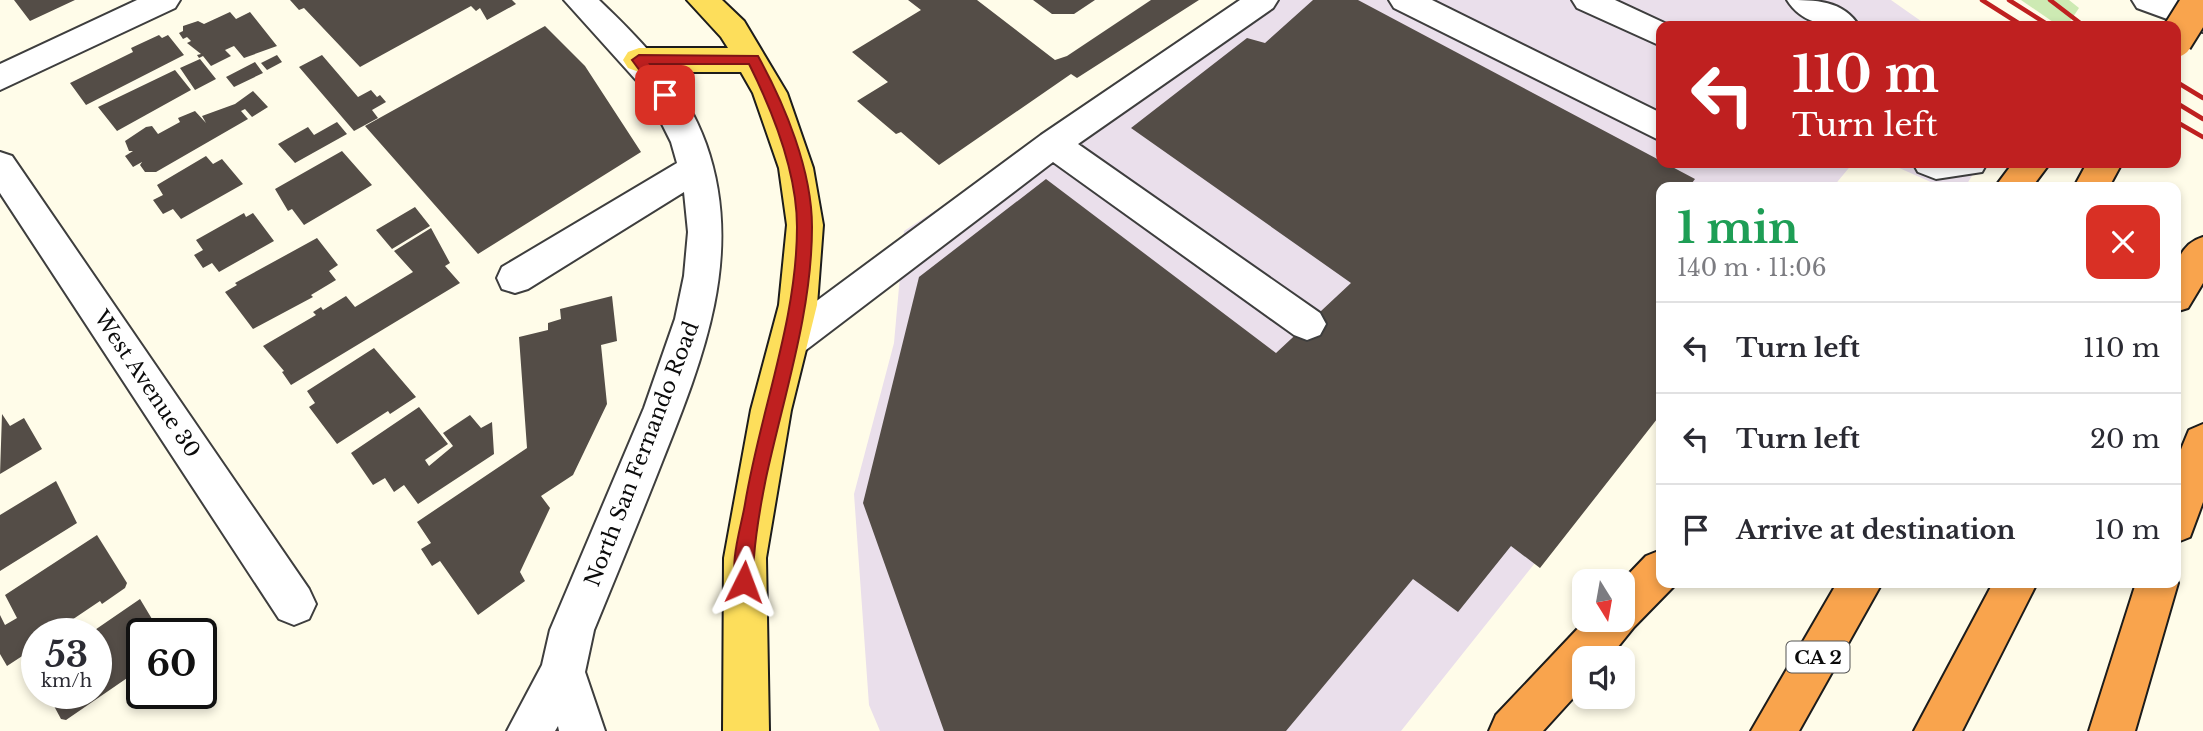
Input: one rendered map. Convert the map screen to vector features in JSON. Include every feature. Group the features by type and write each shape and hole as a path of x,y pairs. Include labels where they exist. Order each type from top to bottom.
{"highway":[{"path":"2181,30 2200,0"},
{"path":"2016,182 2029,168"},
{"path":"2181,287 2203,251"},
{"path":"2181,506 2198,455"},
{"path":"1635,597 1656,575"},
{"name":"CA 2","path":"1774,731 1858,588"},
{"path":"1937,731 2012,588"},
{"path":"2112,731 2155,588"},
{"path":"1512,731 1604,632"}],"main road":[{"path":"703,0 733,29 770,93 796,168 804,225 798,305 771,410 745,558 746,731"},
{"path":"639,60 753,60"}],"street":[{"path":"0,78 163,0"},
{"name":"North San Fernando Road","path":"580,0 639,60 665,95 696,168 705,223 706,255 695,323 684,358 572,630 563,672 582,731"},
{"path":"789,342 1053,144 1262,0"},
{"path":"1405,0 1656,126"},
{"path":"1588,0 1649,29 1661,0"},
{"path":"1803,0 1835,21"},
{"path":"2148,0 2203,21"},
{"path":"1053,144 1307,324"},
{"name":"West Avenue 30","path":"0,164 294,604"},
{"path":"515,278 696,168"},
{"path":"530,731 563,672"}],"shaded area":[{"path":"1257,0 1891,0 1921,21 1656,21 1656,168 1849,168 1837,182 1656,182 1656,411 1401,731 880,731 869,705 854,494 894,343 904,231"},
{"path":"1899,168 1977,168 1968,182 1931,182"}],"green space":[{"path":"2021,0 2069,0 2079,8 2070,21 2052,21"}],"building":[{"path":"14,0 75,0 30,21"},
{"path":"290,0 512,0 516,4 487,20 480,8 476,11 471,6 360,67 304,8 299,10"},
{"path":"908,0 977,0 1055,60 1067,56 1151,0 1199,0 1077,78 1071,74 939,165 901,132 896,134 857,101 888,82 852,52 921,10"},
{"path":"1033,0 1095,0 1074,14 1052,14"},
{"path":"1313,0 1358,0 1656,158 1656,168 1674,168 1695,179 1693,182 1656,182 1656,420 1540,568 1511,546 1458,612 1413,579 1286,731 944,731 863,503 919,277 1046,179 1276,353 1351,283 1131,128 1247,38 1265,43"},
{"path":"230,12 236,19 250,12 277,46 244,58 234,46 225,50 231,56 211,66 203,56 199,58 197,55 201,54 187,43 191,41 187,37 183,39 179,33 183,31 183,26 198,21 204,24"},
{"path":"545,26 585,66 641,152 478,254 365,126"},
{"path":"159,35 162,38 168,35 184,55 86,105 70,83 133,52 131,48"},
{"path":"277,55 282,62 267,70 261,63"},
{"path":"322,55 358,97 371,90 377,97 380,95 386,102 372,110 378,118 354,131 299,67"},
{"path":"200,59 216,79 195,90 180,68"},
{"path":"255,62 263,73 234,87 226,77"},
{"path":"175,70 191,90 117,131 98,107"},
{"path":"253,91 268,107 252,117 245,109 241,111 248,119 156,172 145,172 140,165 142,162 133,167 125,156 133,151 129,151 125,141 146,127 152,126 158,134 180,122 178,118 195,111 206,123 202,116 235,104"},
{"path":"337,122 347,134 295,163 278,144 308,127 314,135"},
{"path":"342,151 372,185 304,225 292,209 288,211 275,189"},
{"path":"206,156 213,164 222,159 243,184 181,219 173,209 163,214 153,200 163,195 157,185"},
{"path":"415,207 430,226 392,249 376,230"},
{"path":"244,213 246,217 253,213 274,241 219,272 212,263 203,268 194,255 203,250 196,240"},
{"path":"431,228 450,263 445,266 460,283 291,385 282,372 284,371 263,346 316,315 313,312 321,307 323,310 346,296 355,307 413,272 394,251"},
{"path":"317,238 338,265 329,271 336,280 311,295 313,297 253,329 225,292 237,285 235,283"},
{"path":"612,296 617,341 601,345 607,404 573,475 541,496 550,508 520,572 525,581 478,615 440,561 432,566 421,549 431,543 417,522 527,448 519,337 548,330 548,323 561,319 560,309"},
{"path":"374,348 416,397 390,414 388,411 337,444 309,407 315,403 307,391"},
{"path":"419,407 448,444 425,460 429,466 453,446 443,433 470,415 481,428 492,422 494,454 418,504 404,485 394,492 385,478 373,485 351,453"},
{"path":"2,414 10,426 24,418 42,449 0,474"},
{"path":"56,481 77,523 0,571 0,515"},
{"path":"97,535 127,583 125,588 102,604 100,601 75,618 21,618 21,657 7,666 0,654 0,615 5,625 17,618 5,595"},
{"path":"140,599 151,618 126,618 126,679 112,688 112,618"},
{"path":"56,709 82,709 66,720 61,719"}],"railway":[{"path":"1982,0 2015,21"},
{"path":"2009,0 2042,21"},
{"path":"2050,0 2077,21"},
{"path":"2181,85 2203,98"},
{"path":"2181,106 2203,119"},
{"path":"2181,124 2203,137"}],"route":[{"path":"665,95 639,60 753,60 770,93 796,168 804,225 798,305 771,410 757,481 744,582"}]}
